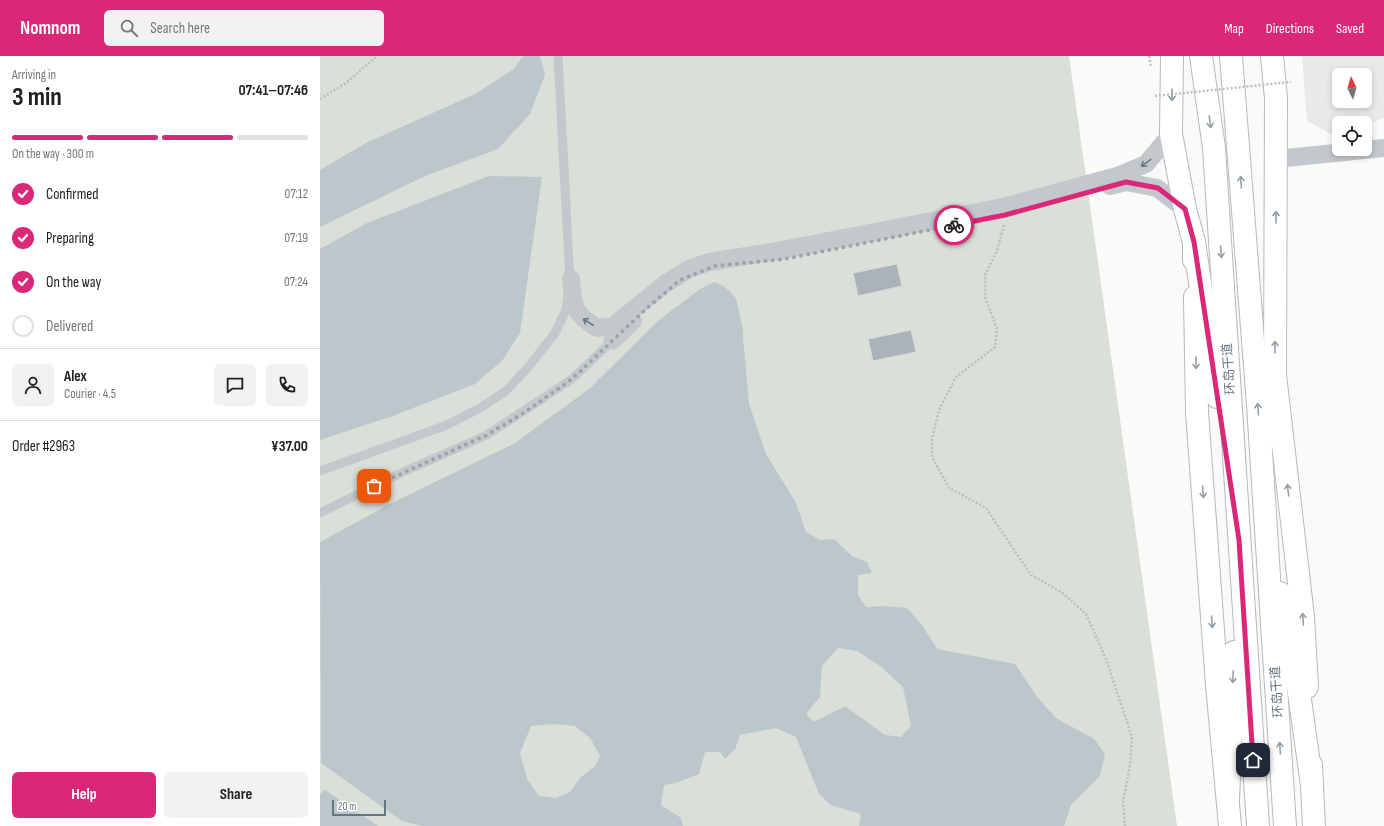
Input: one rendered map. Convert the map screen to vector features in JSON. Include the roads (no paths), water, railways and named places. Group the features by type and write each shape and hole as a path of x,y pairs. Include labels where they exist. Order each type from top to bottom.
{"main road":[{"path":"1172,56 1171,134 1185,209 1194,242 1239,540 1228,800"},
{"name":"环岛干道","path":"1201,56 1214,148 1258,826"},
{"name":"环岛干道","path":"1231,56 1267,544 1285,826"},
{"path":"1272,56 1276,98 1275,375 1267,544 1291,636 1312,785"},
{"path":"1194,242 1197,412 1217,685 1230,826"},
{"path":"1275,375 1303,617 1314,826"}],"street":[{"path":"570,279 574,309 583,319 597,328 612,326 665,284 695,267 709,262 777,251 1004,207 1117,176 1146,164 1171,134"},
{"path":"1276,159 1384,148"},
{"path":"612,341 680,280 715,266 785,259 1005,215 1126,182 1158,188 1185,209"}],"lane":[{"path":"320,471 447,425 480,408 506,391 530,365 554,333 566,310 570,279 558,56"},
{"path":"320,513 401,473 487,435 572,379 612,341"}]}
